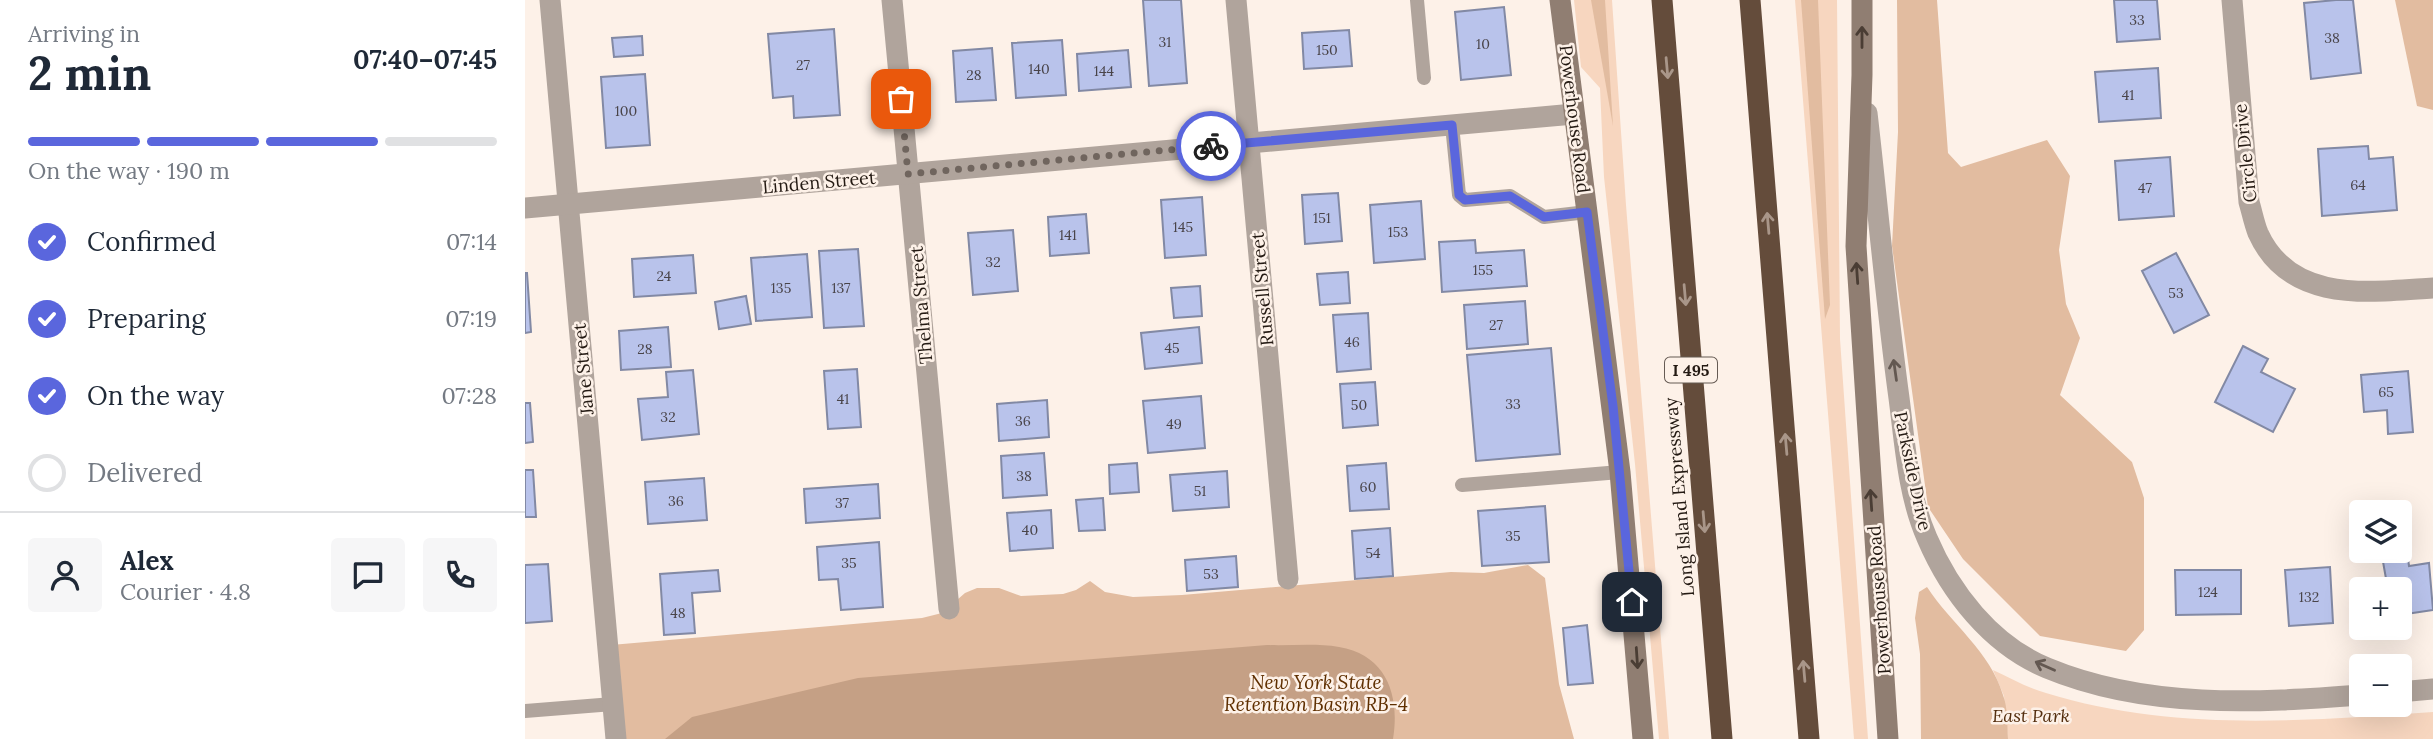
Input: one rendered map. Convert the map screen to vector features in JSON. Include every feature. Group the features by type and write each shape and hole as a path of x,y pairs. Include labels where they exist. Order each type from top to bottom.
{"highway":[{"name":"Long Island Expressway","path":"1662,0 1722,739"},
{"path":"1750,0 1809,739"}],"main road":[{"name":"Powerhouse Road","path":"1560,0 1620,472 1643,739"},
{"name":"Powerhouse Road","path":"1862,0 1856,246 1888,739"}],"street":[{"name":"Jane Street","path":"550,0 616,739"},
{"name":"Thelma Street","path":"892,0 949,609"},
{"name":"Russell Street","path":"1236,0 1288,579"},
{"name":"Circle Drive","path":"2232,0 2248,190 2258,234 2285,271 2310,284 2340,291 2433,288"},
{"name":"Parkside Drive","path":"1862,75 1903,433 1913,488 1925,535 1958,594 1989,630 2025,657 2045,667 2110,686 2160,697 2203,701 2298,700 2349,696"},
{"name":"Linden Street","path":"525,208 1574,114"},
{"path":"2412,691 2433,689"}],"lane":[{"path":"1417,0 1423,78"},
{"path":"1452,125 1459,195 1465,200 1510,196 1544,217 1587,212"},
{"path":"1462,485 1620,472"},
{"path":"525,711 613,704"}],"green space":[{"path":"1574,0 1612,0 1669,739 1659,739 1635,464 1604,177 1600,88 1581,67"},
{"path":"1795,0 1837,0 1840,339 1868,739 1854,739"},
{"name":"East Park","path":"1993,670 2039,691 2094,705 2141,714 2190,719 2412,717 2412,713 2433,712 2433,739 2008,739 2004,696"}],"shaded area":[{"path":"1591,0 1605,0 1613,126"},
{"path":"1801,0 1818,0 1830,305 1825,319"},
{"path":"1897,0 1937,0 1948,153 1961,167 2047,140 2070,176 2059,250 2066,304 2080,338 2060,395 2132,462 2144,498 2144,630 2126,651 2040,636 1963,559 1928,507 1892,246 1898,132"},
{"path":"2395,0 2433,0 2433,110 2417,106"},
{"path":"1528,565 1545,578 1559,684 1574,739 618,739 611,645 922,618 942,613 965,593 977,588 999,588 1021,596 1063,594 1090,581 1105,592 1133,597 1182,595 1451,572 1484,573"},
{"path":"1927,587 1980,651 1997,679 2006,705 2008,739 1921,739 1920,654 1915,618 1919,592"}],"water":[{"name":"New York State Retention Basin RB-4","path":"1267,645 1339,647 1355,651 1369,659 1379,668 1392,693 1395,723 1393,739 665,739 692,717 858,678"}],"building":[{"path":"1143,0 1181,0 1187,83 1149,86"},
{"path":"2114,0 2157,0 2160,39 2117,42"},
{"path":"2353,0 2361,73 2311,79 2304,3"},
{"path":"1504,7 1511,75 1461,80 1455,12"},
{"path":"834,29 840,115 794,118 793,96 773,98 768,34"},
{"path":"1349,30 1352,66 1304,69 1302,33"},
{"path":"642,36 643,55 614,57 612,38"},
{"path":"1062,40 1066,95 1016,98 1012,43"},
{"path":"992,48 996,100 956,102 953,51"},
{"path":"1128,50 1131,87 1079,91 1077,54"},
{"path":"2158,68 2161,118 2099,122 2095,72"},
{"path":"645,74 650,145 606,148 601,77"},
{"path":"2368,146 2369,159 2393,157 2397,210 2322,216 2318,149"},
{"path":"2170,157 2174,216 2119,220 2115,161"},
{"path":"1338,193 1342,241 1305,244 1302,195"},
{"path":"1202,197 1206,255 1165,258 1161,200"},
{"path":"1421,201 1425,259 1374,263 1370,205"},
{"path":"1086,214 1089,253 1050,256 1048,217"},
{"path":"1013,230 1018,291 973,295 968,233"},
{"path":"1475,240 1476,253 1524,250 1527,286 1442,292 1439,242"},
{"path":"858,249 864,326 824,328 819,251"},
{"path":"2176,253 2209,315 2174,333 2142,271"},
{"path":"807,254 812,317 756,321 751,258"},
{"path":"693,255 696,293 634,297 632,259"},
{"path":"1348,272 1350,303 1320,305 1317,274"},
{"path":"525,273 531,332 525,333"},
{"path":"1200,286 1202,316 1174,318 1171,288"},
{"path":"746,296 751,324 719,329 715,302"},
{"path":"1525,301 1528,344 1467,349 1464,305"},
{"path":"1368,313 1371,369 1337,372 1333,315"},
{"path":"668,327 671,367 621,370 619,331"},
{"path":"1199,327 1202,363 1145,369 1141,333"},
{"path":"2243,346 2268,359 2261,372 2295,389 2273,432 2215,402"},
{"path":"1551,348 1560,454 1476,461 1467,355"},
{"path":"857,369 861,427 828,429 824,371"},
{"path":"693,370 699,434 642,440 638,399 668,397 666,372"},
{"path":"2408,371 2413,432 2388,434 2387,410 2364,412 2361,375"},
{"path":"1375,382 1378,425 1343,428 1340,384"},
{"path":"1201,396 1205,448 1148,453 1143,401"},
{"path":"1047,400 1049,437 999,441 997,404"},
{"path":"525,403 530,403 533,442 525,443"},
{"path":"1044,453 1047,495 1003,498 1001,456"},
{"path":"1137,463 1139,492 1110,494 1109,465"},
{"path":"1386,463 1389,509 1350,511 1347,466"},
{"path":"525,470 533,470 536,517 525,517"},
{"path":"1227,471 1229,507 1173,511 1170,475"},
{"path":"704,478 707,520 648,524 645,482"},
{"path":"878,484 880,518 806,523 804,489"},
{"path":"1103,498 1105,530 1079,531 1076,500"},
{"path":"1545,506 1549,562 1482,566 1478,511"},
{"path":"1051,510 1053,548 1010,551 1007,513"},
{"path":"1390,528 1393,576 1355,579 1352,531"},
{"path":"879,542 883,607 841,610 838,579 819,580 817,547"},
{"path":"1236,556 1238,587 1187,591 1185,560"},
{"path":"2383,563 2409,563 2409,566 2429,563 2433,610 2412,613 2412,577 2386,577"},
{"path":"548,564 552,621 525,623 525,565"},
{"path":"2330,567 2333,623 2289,626 2285,570"},
{"path":"718,570 720,591 692,593 695,633 664,635 660,574"},
{"path":"2175,570 2241,570 2241,614 2176,615"},
{"path":"1587,625 1593,683 1568,685 1563,628"}],"way so far":[{"path":"901,99 908,174 1211,146"}],"route":[{"path":"1211,146 1452,125 1459,195 1465,200 1510,196 1544,217 1587,212 1613,406 1632,602"}]}
